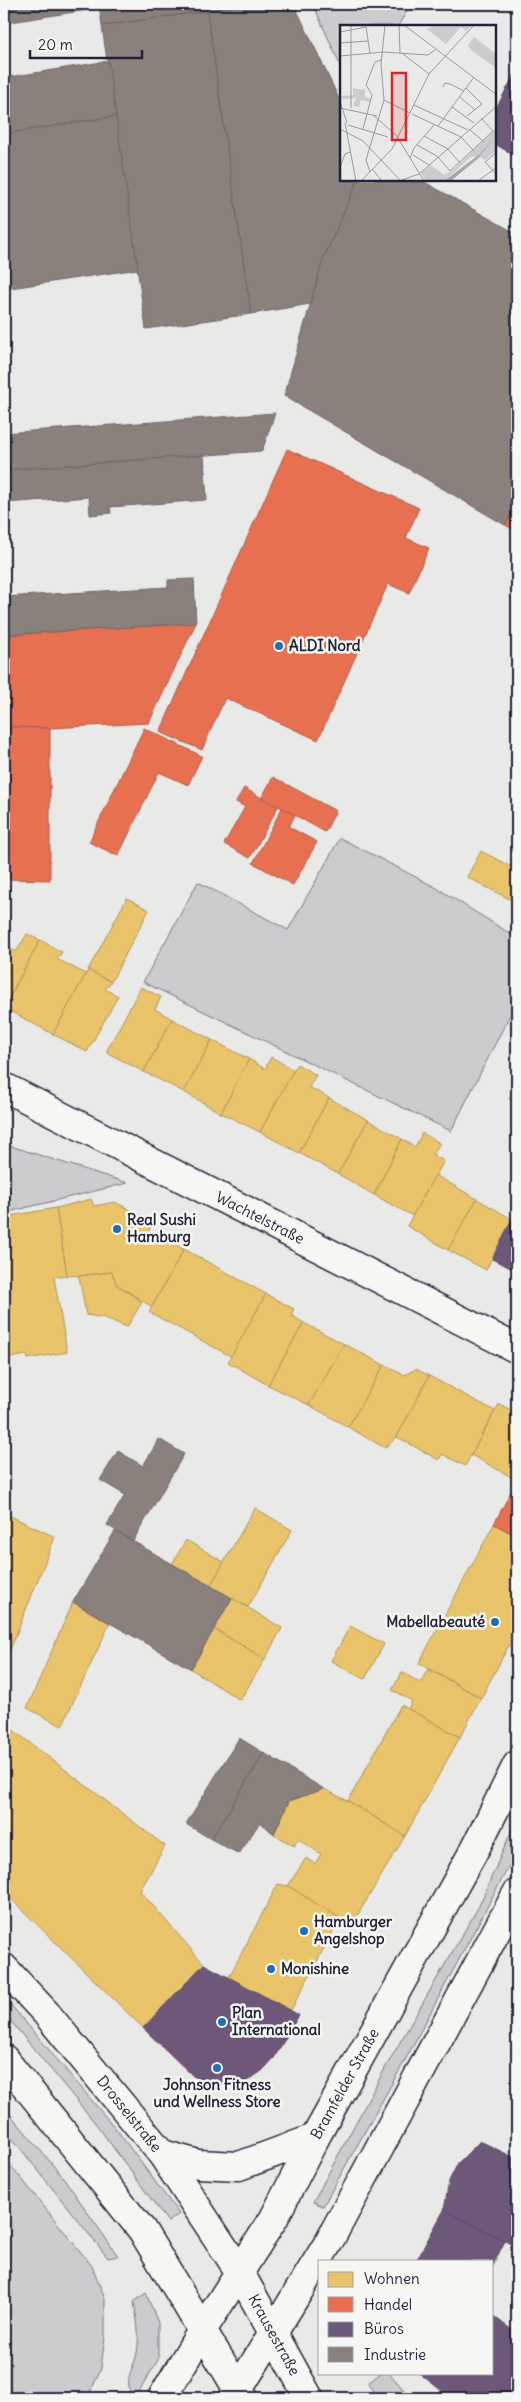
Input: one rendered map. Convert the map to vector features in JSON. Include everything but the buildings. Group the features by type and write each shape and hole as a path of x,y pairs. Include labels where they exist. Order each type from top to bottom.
{"main road":[{"name":"Wachtelstraße","path":"4,1087 517,1349"},
{"name":"Bramfelder Straße","path":"162,2398 239,2271 274,2218 315,2138 476,1847 517,1765"},
{"path":"318,2260 517,1893"},
{"name":"Drosselstraße","path":"4,1968 46,2013 162,2154 239,2271"},
{"path":"4,2059 142,2230 203,2329 238,2395"},
{"path":"162,2154 198,2164 239,2166 315,2138"},
{"path":"238,2395 272,2333 318,2261"},
{"name":"Krausestraße","path":"239,2271 309,2398"}],"shaded area":[{"path":"313,4 411,4 399,25 340,25 340,65"},
{"path":"340,838 435,887 517,938 517,1001 451,1131 143,982 198,882 288,930"},
{"path":"4,1144 128,1183 4,1213"},
{"path":"517,1818 517,1851 403,2064 323,2206 313,2202 388,2063 479,1906"},
{"path":"4,1997 116,2129 179,2214 168,2222 96,2124 4,2013"},
{"path":"4,2107 63,2177 118,2256 108,2258 4,2128"},
{"path":"4,2157 92,2266 105,2299 105,2336 101,2368 88,2398 4,2398"},
{"path":"146,2293 158,2323 158,2360 135,2398 132,2398 129,2379 137,2353 138,2341 134,2302"},
{"path":"380,2374 390,2374 411,2398 377,2398 368,2383"}],"place":[{"name":"ALDI Nord","path":"279,646"},
{"name":"Real Sushi Hamburg","path":"117,1229"},
{"name":"Mabellabeauté","path":"495,1622"},
{"name":"Hamburger Angelshop","path":"304,1931"},
{"name":"Monishine","path":"271,1969"},
{"name":"Plan International","path":"222,2022"},
{"name":"Johnson Fitness und Wellness Store","path":"217,2068"}]}
